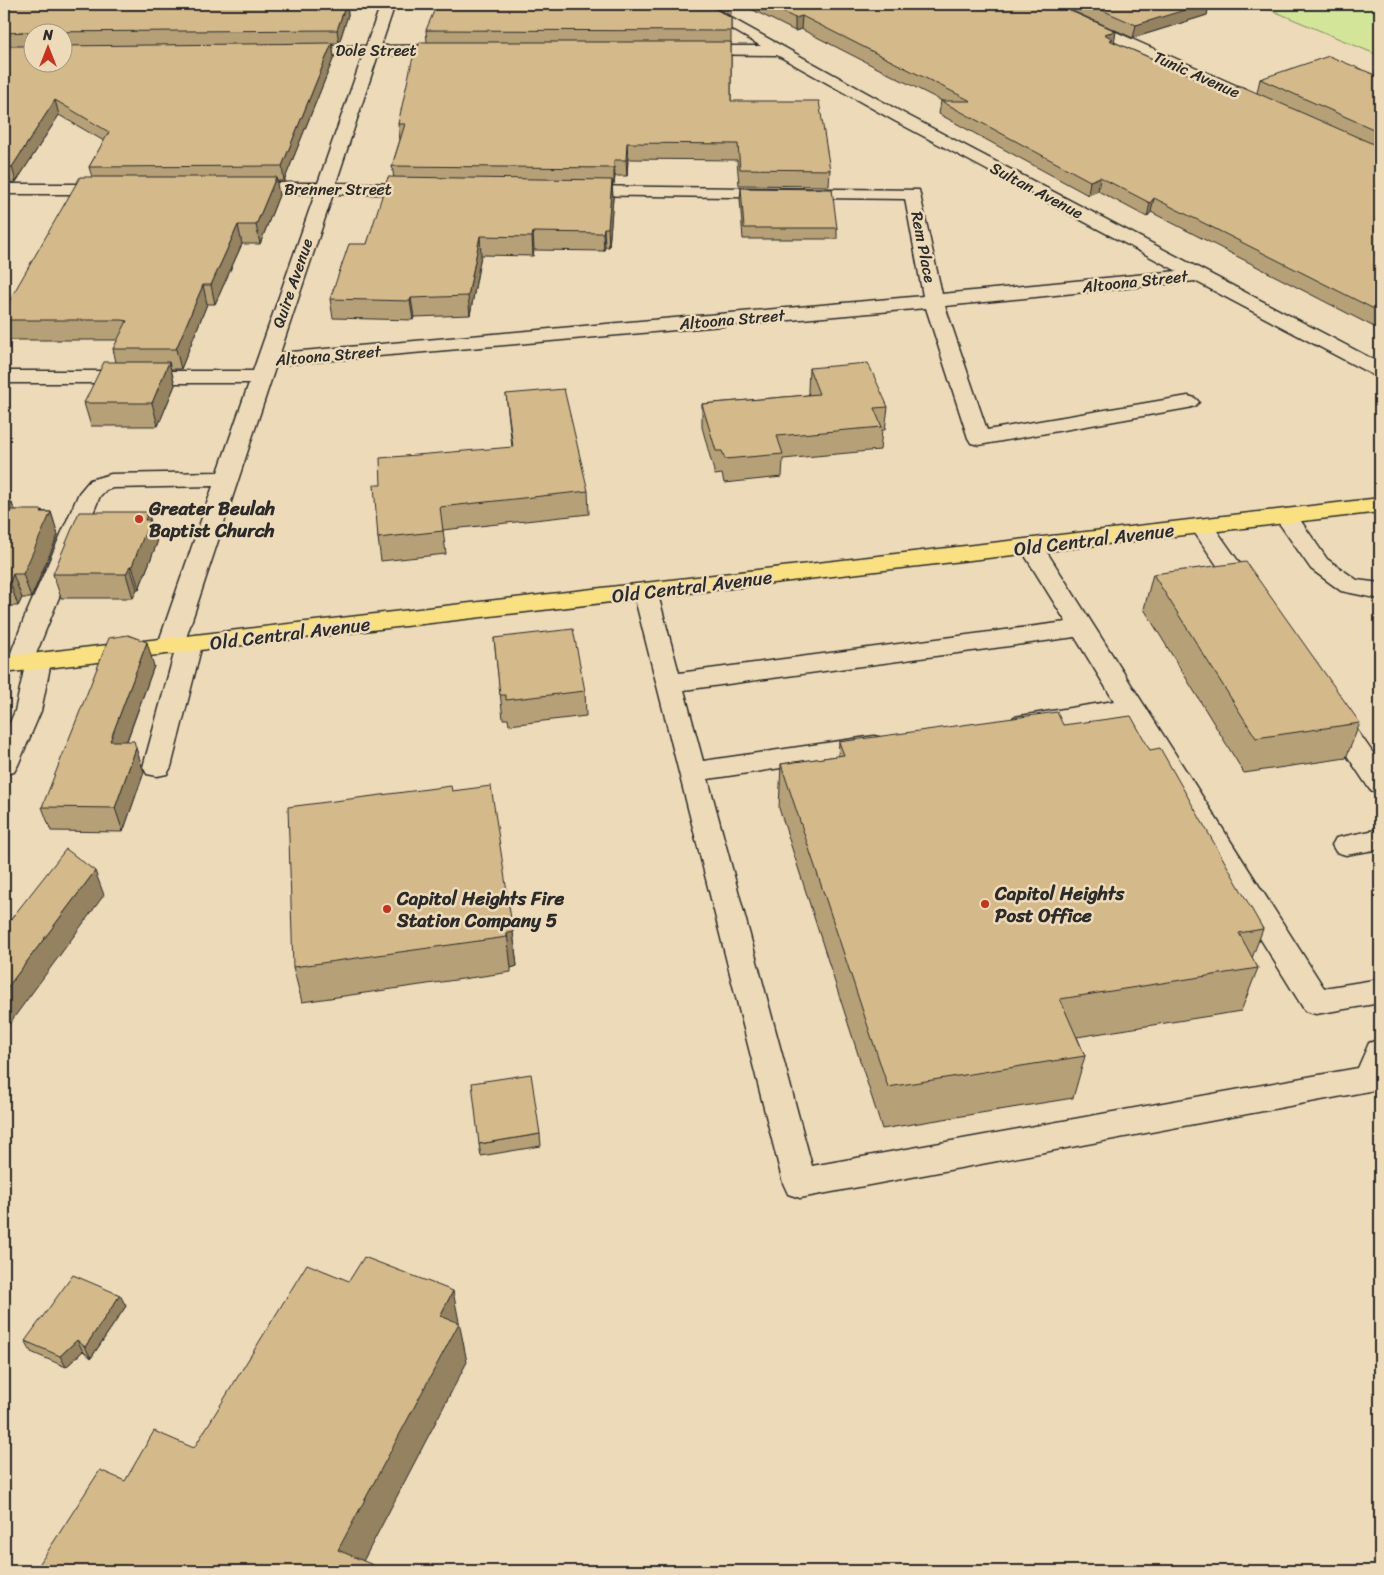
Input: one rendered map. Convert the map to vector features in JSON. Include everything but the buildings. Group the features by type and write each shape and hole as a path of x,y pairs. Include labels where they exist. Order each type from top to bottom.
{"main road":[{"name":"Old Central Avenue","path":"21,663 1380,505"}],"street":[{"name":"Quire Avenue","path":"157,767 179,646 226,479 388,4"},
{"name":"Sultan Avenue","path":"696,4 899,117 1380,371"},
{"name":"Tunic Avenue","path":"1041,4 1282,112"},
{"name":"Dole Street","path":"282,51 471,50"},
{"path":"679,51 779,51"},
{"name":"Brenner Street","path":"228,188 440,190"},
{"path":"4,189 130,189"},
{"name":"Rem Place","path":"559,190 913,194 934,301 979,438 1188,402"},
{"name":"Altoona Street","path":"4,376 263,368 1198,275"},
{"path":"4,765 28,711 21,663 36,619 90,493 111,481 226,479"},
{"path":"1286,516 1319,564 1350,586 1380,590"},
{"path":"1202,526 1263,614"},
{"path":"1031,546 1316,1002 1380,991"},
{"path":"645,591 800,1183 1370,1079 1380,1052"},
{"path":"669,683 1083,628"},
{"path":"1319,695 1380,783"},
{"path":"995,727 1132,707"},
{"path":"693,772 898,742"},
{"path":"1346,845 1380,839"}],"green space":[{"path":"1257,4 1380,4 1380,56"}],"place":[{"name":"Greater Beulah Baptist Church","path":"139,519"},
{"name":"Capitol Heights Post Office","path":"985,904"},
{"name":"Capitol Heights Fire Station Company 5","path":"387,909"}]}
